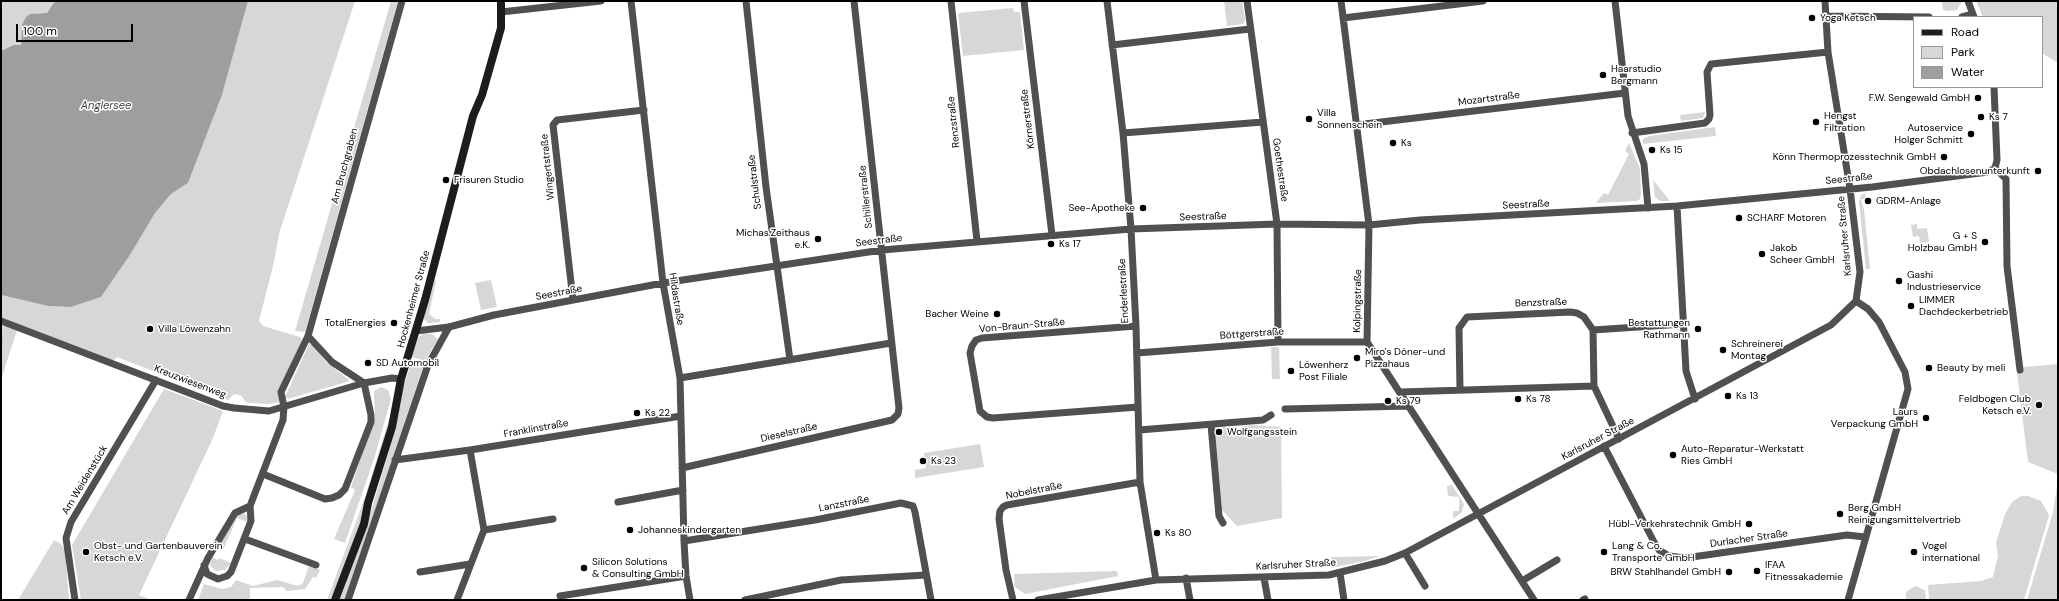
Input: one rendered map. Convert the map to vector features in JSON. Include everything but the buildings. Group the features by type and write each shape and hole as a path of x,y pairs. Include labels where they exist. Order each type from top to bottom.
{"street":[{"name":"Am Bruchgraben","path":"250,506 283,420 284,407 281,392 308,336 402,1"},
{"name":"Hockenheimer Straße","path":"335,600 364,524 368,503 392,427 401,379 416,331 473,116 482,95 501,28 501,1"},
{"path":"501,12 601,1"},
{"name":"Hildastraße","path":"631,1 663,284 680,378 684,541 686,576 690,600"},
{"name":"Schulstraße","path":"746,1 776,266 790,360"},
{"name":"Schillerstraße","path":"854,1 899,408 898,414"},
{"name":"Renzstraße","path":"951,1 977,241"},
{"name":"Körnerstraße","path":"1024,1 1052,235"},
{"name":"Enderlestraße","path":"1107,1 1123,133 1131,229 1137,353 1140,482 1156,580"},
{"name":"Goethestraße","path":"1247,1 1277,224 1278,342"},
{"name":"Kolpingstraße","path":"1341,1 1369,225 1368,342 1534,600"},
{"path":"1343,18 1482,1"},
{"path":"1615,1 1625,93 1632,132 1644,164 1648,208"},
{"name":"Karlsruher Straße","path":"1038,600 1156,580 1186,578 1264,578 1340,573 1385,561 1405,553 1479,514 1831,325 1856,301 1860,272 1850,189 1828,52 1825,1"},
{"path":"1968,1 1974,15"},
{"path":"1826,16 1913,17"},
{"path":"1112,45 1250,29"},
{"path":"1632,132 1705,123 1709,119 1710,115 1707,72 1711,64 1828,52"},
{"path":"1994,88 1997,160 1995,168 2006,179 2007,266 2020,370"},
{"name":"Mozartstraße","path":"1356,125 1625,93"},
{"name":"Wingertstraße","path":"573,300 553,125 557,120 644,110"},
{"path":"1123,133 1263,122"},
{"name":"Seestraße","path":"416,331 449,327 470,320 663,284 882,250 1131,229 1277,224 1369,225 1420,220 1677,206 1850,189 1988,172 1995,168"},
{"path":"1677,206 1686,371 1695,399"},
{"path":"1848,600 1908,389 1905,372 1879,322 1868,309 1856,301"},
{"name":"Benzstraße","path":"1460,390 1459,328 1467,317 1570,312 1584,317 1593,330"},
{"name":"Kreuzwiesenweg","path":"1,321 223,406 234,408 261,411 284,407 364,384 392,378 401,379"},
{"path":"1619,439 1594,386 1593,330 1683,324"},
{"name":"Von-Braun-Straße","path":"1136,326 982,338 976,340 970,353 980,411 987,417 993,418 1138,407"},
{"path":"348,600 428,365 449,327"},
{"path":"263,474 325,499 340,495 344,489 371,422 372,415 364,384 332,362 308,336"},
{"name":"Böttgerstraße","path":"1137,353 1278,342 1368,342"},
{"path":"680,378 891,343"},
{"name":"Am Weidenstück","path":"75,600 66,538 71,522 156,380"},
{"path":"1401,392 1594,386"},
{"path":"1285,409 1409,406"},
{"name":"Dieselstraße","path":"682,468 892,420 898,414"},
{"path":"1139,430 1262,420 1271,415"},
{"name":"Franklinstraße","path":"395,460 470,450 681,416"},
{"path":"1210,425 1219,516 1223,523"},
{"name":"Durlacher Straße","path":"1604,446 1654,542 1659,550 1669,556 1685,558 1847,535 1865,537"},
{"path":"458,600 470,564 484,530 470,450"},
{"name":"Nobelstraße","path":"1013,600 1006,570 1000,519 1000,511 1003,507 1007,505 1140,482"},
{"path":"618,502 683,490"},
{"name":"Lanzstraße","path":"684,541 815,520 901,503 913,506 915,512 931,600"},
{"path":"189,600 204,565 235,513 250,506 251,521 245,539 227,576 218,579 207,574 204,565"},
{"path":"484,530 554,519"},
{"path":"245,539 316,565"},
{"path":"1405,553 1425,586"},
{"path":"1522,581 1557,560"},
{"path":"420,572 470,564"},
{"path":"1340,573 1344,600"},
{"path":"745,600 841,580 926,575"},
{"path":"560,596 686,576"},
{"path":"1186,578 1190,600"},
{"path":"1264,578 1268,600"}],"green space":[{"path":"1,1 55,1 47,13 30,14 26,17 22,31 21,45 2,51"},
{"path":"248,1 355,1 279,234 274,262 259,321 263,326 300,337 302,341 279,392 279,402 269,404 248,403 242,396 234,394 228,400 117,357 113,361 1,318 1,295 48,306 71,307 101,297 130,255 155,213 171,194 188,183 222,95"},
{"path":"391,1 398,1 305,332 295,331"},
{"path":"1224,1 1242,1 1245,20 1243,24 1227,26"},
{"path":"1942,1 1962,1 1957,10 1948,11 1943,10"},
{"path":"1976,1 2058,1 2058,63 2043,54 2043,16 1983,16"},
{"path":"1013,8 1014,12 1020,12 1024,50 963,56 958,13"},
{"path":"1705,112 1703,118 1681,121 1680,115"},
{"path":"1715,127 1716,136 1643,144 1643,139 1649,136"},
{"path":"1629,143 1640,169 1640,199 1637,201 1596,203 1604,193 1608,195 1629,154 1625,151"},
{"path":"1653,180 1670,201 1660,201 1655,197"},
{"path":"1865,193 1866,199 1861,199 1864,209 1870,269 1866,269 1859,201 1861,195"},
{"path":"1917,224 1917,229 1927,228 1929,242 1920,243 1919,236 1913,237 1911,225"},
{"path":"435,280 429,314 435,319 440,319 440,322 428,323 424,319 424,315"},
{"path":"491,280 497,307 481,310 475,283"},
{"path":"1,325 17,330 1,380"},
{"path":"424,334 432,334 438,339 425,361 412,357 418,337"},
{"path":"309,344 313,345 325,361 350,381 288,399 285,397"},
{"path":"1271,347 1279,347 1280,379 1272,379"},
{"path":"411,363 423,367 345,600 339,600 367,525 396,427 403,388"},
{"name":"Feldbogen Club Ketsch e.V.","path":"2058,364 2058,474 2028,462 2017,373 2024,367"},
{"path":"381,387 388,390 391,399 374,459 345,543 334,539 355,490 351,487 375,417 374,391"},
{"path":"164,389 223,411 213,438 139,595 151,600 81,600 72,545"},
{"path":"391,413 388,428 362,512 360,525 334,593 329,600 327,600 364,500"},
{"path":"1254,425 1281,427 1282,518 1237,526 1222,510 1215,428 1233,427 1233,429 1241,429 1241,426"},
{"path":"980,444 984,467 915,478 915,470 926,468 924,453"},
{"path":"2058,480 2057,600 2027,600 2053,512"},
{"path":"1452,485 1464,504 1462,512 1453,519 1453,511 1459,511 1459,497 1448,496 1447,486"},
{"path":"2021,496 2028,496 2041,501 2049,515 2024,600 1929,600 1928,585 1981,581 1993,577 1998,556 1996,543 2005,514 2012,502"},
{"path":"243,513 248,517 247,522 237,518 223,550 218,547 239,514"},
{"path":"54,540 61,544 65,550 69,600 18,600"},
{"path":"1380,556 1365,561 1331,568 1331,557"},
{"path":"212,557 231,563 225,570 216,571 210,566"},
{"path":"309,566 320,570 316,578 313,577 305,589 287,591 283,587 250,588 250,600 198,600 204,584 222,589 231,587 236,580 253,586 277,580 298,586 303,583"},
{"path":"1117,571 1118,576 1025,594 1015,587 1014,574"},
{"path":"1915,586 1925,590 1926,600 1906,600 1906,592"}],"water":[{"name":"Anglersee","path":"55,1 248,1 222,95 188,183 171,194 155,213 130,255 101,297 71,307 48,306 1,295 1,51 14,45 21,45 22,25 26,17 30,14 47,13"}],"waterway":[{"path":"1,338 1,345"}],"place":[{"name":"Yoga Ketsch","path":"1812,18"},
{"name":"Haarstudio Bergmann","path":"1603,75"},
{"name":"F.W. Sengewald GmbH","path":"1978,98"},
{"name":"Ks 7","path":"1981,117"},
{"name":"Villa Sonnenschein","path":"1309,119"},
{"name":"Hengst Filtration","path":"1816,122"},
{"name":"Autoservice Holger Schmitt","path":"1971,134"},
{"name":"Ks","path":"1393,143"},
{"name":"Ks 15","path":"1652,150"},
{"name":"Könn Thermoprozesstechnik GmbH","path":"1944,157"},
{"name":"Obdachlosenunterkunft","path":"2038,171"},
{"name":"Frisuren Studio","path":"446,180"},
{"name":"GDRM-Anlage","path":"1868,201"},
{"name":"See-Apotheke","path":"1143,208"},
{"name":"SCHARF Motoren","path":"1739,218"},
{"name":"Michas.Zeithaus e.K.","path":"818,239"},
{"name":"G + S Holzbau GmbH","path":"1985,242"},
{"name":"Ks 17","path":"1051,244"},
{"name":"Jakob Scheer GmbH","path":"1762,254"},
{"name":"Gashi Industrieservice","path":"1899,281"},
{"name":"LIMMER Dachdeckerbetrieb","path":"1911,306"},
{"name":"Bacher Weine","path":"997,314"},
{"name":"TotalEnergies","path":"394,323"},
{"name":"Villa Löwenzahn","path":"150,329"},
{"name":"Bestattungen Rathmann","path":"1698,329"},
{"name":"Schreinerei Montag","path":"1723,350"},
{"name":"Miro's Döner-und Pizzahaus","path":"1357,358"},
{"name":"SD Automobil","path":"368,363"},
{"name":"Beauty by meli","path":"1929,368"},
{"name":"Löwenherz Post Filiale","path":"1291,371"},
{"name":"Ks 13","path":"1728,396"},
{"name":"Ks 78","path":"1518,399"},
{"name":"Ks 79","path":"1388,401"},
{"name":"Feldbogen Club Ketsch e.V.","path":"2039,405"},
{"name":"Ks 22","path":"637,413"},
{"name":"Laurs Verpackung GmbH","path":"1926,418"},
{"name":"Wolfgangsstein","path":"1219,432"},
{"name":"Auto-Reparatur-Werkstatt Ries GmbH","path":"1673,455"},
{"name":"Ks 23","path":"923,461"},
{"name":"Berg GmbH Reinigungsmittelvertrieb","path":"1840,514"},
{"name":"Hübl-Verkehrstechnik GmbH","path":"1749,524"},
{"name":"Johanneskindergarten","path":"630,530"},
{"name":"Ks 80","path":"1157,533"},
{"name":"Obst- und Gartenbauverein Ketsch e.V.","path":"86,552"},
{"name":"Lang & Co. Transporte GmbH","path":"1604,552"},
{"name":"Vogel international","path":"1914,552"},
{"name":"Silicon Solutions & Consulting GmbH","path":"584,568"},
{"name":"IFAA Fitnessakademie","path":"1757,571"},
{"name":"BRW Stahlhandel GmbH","path":"1729,572"}]}
